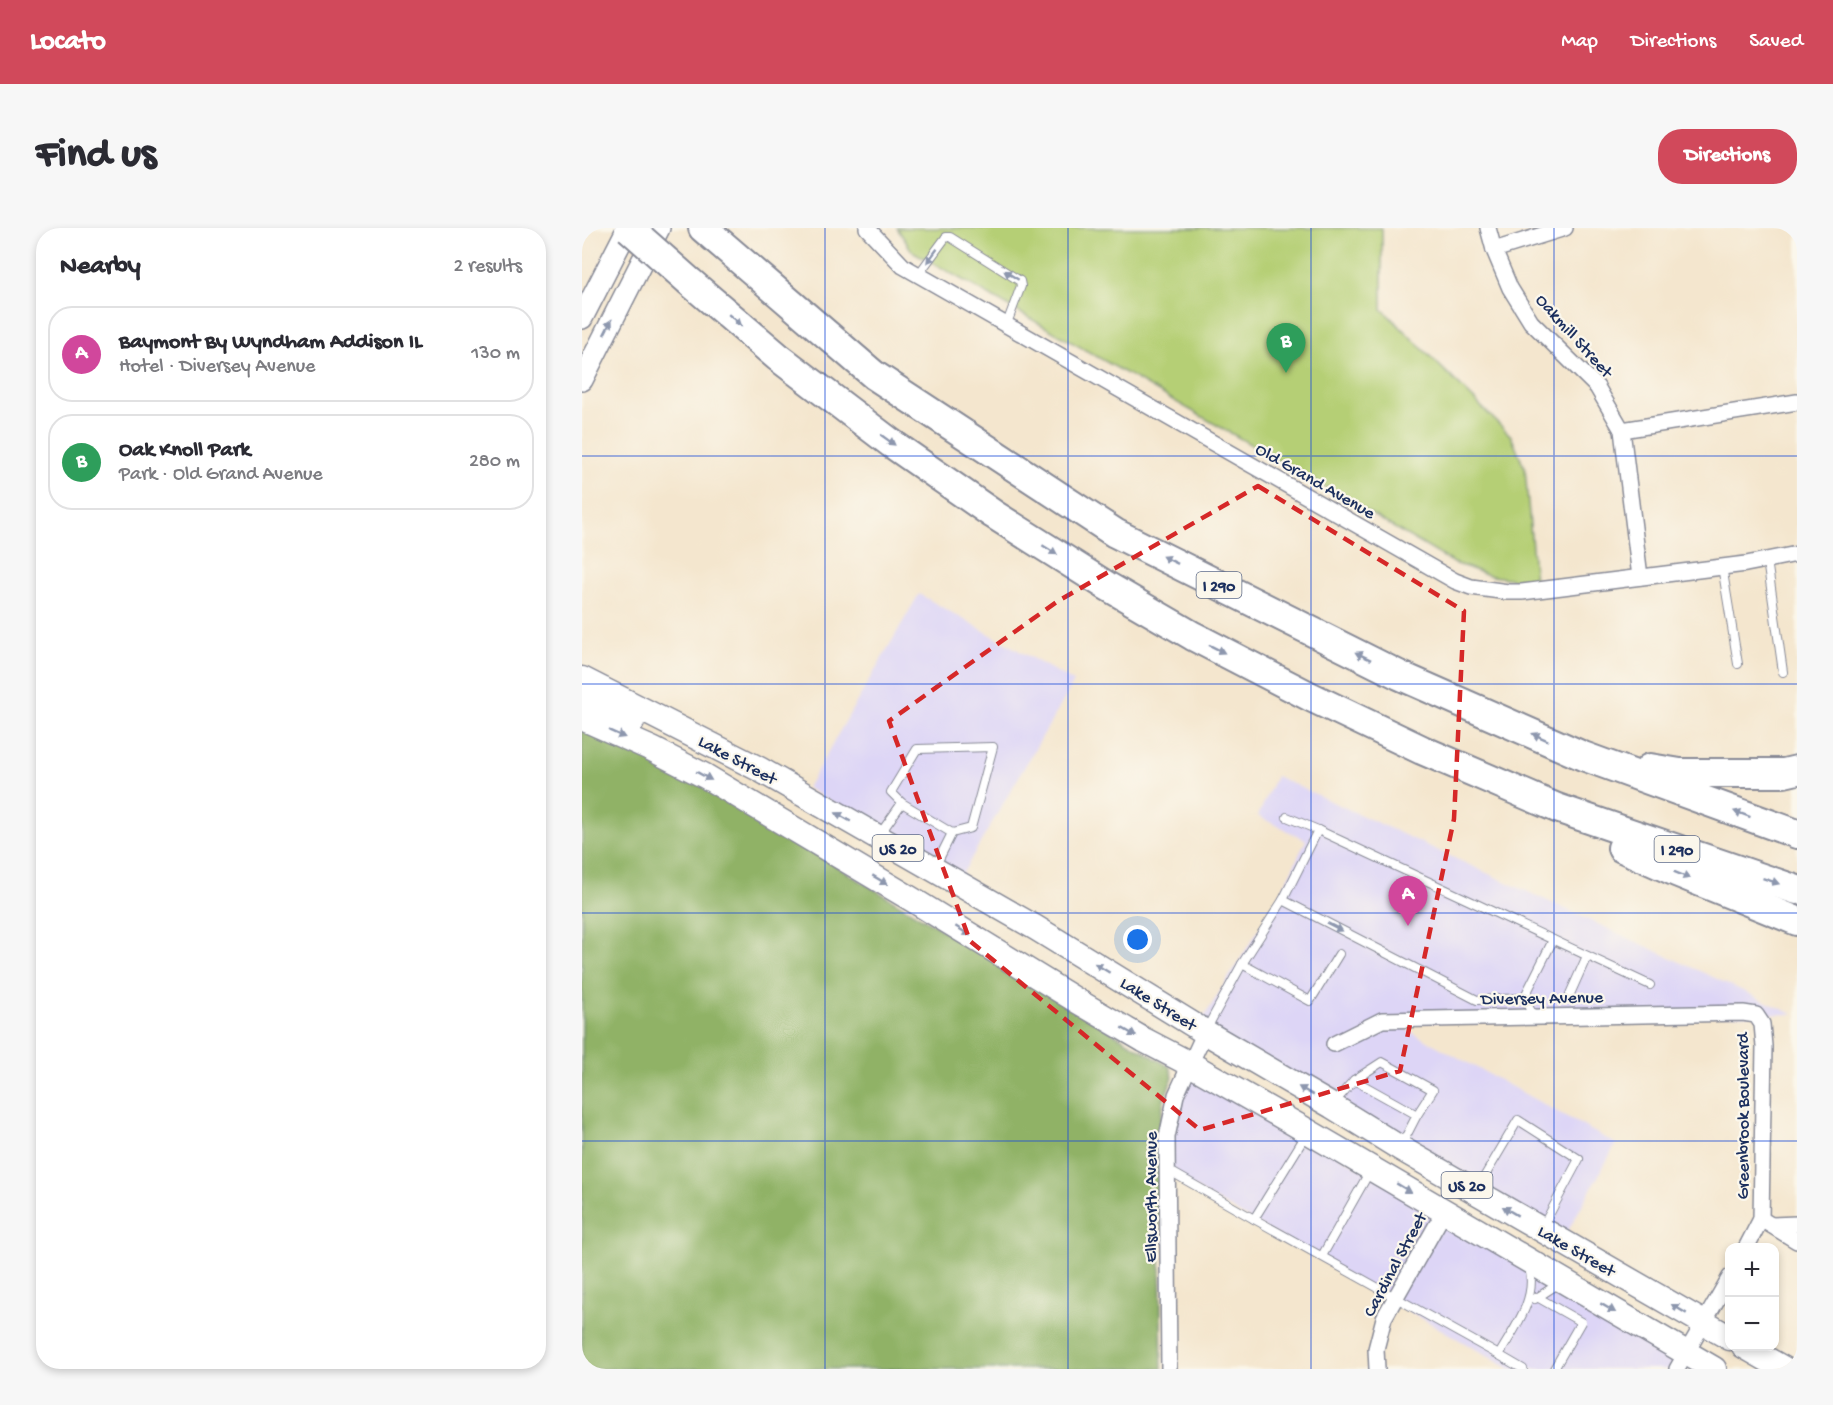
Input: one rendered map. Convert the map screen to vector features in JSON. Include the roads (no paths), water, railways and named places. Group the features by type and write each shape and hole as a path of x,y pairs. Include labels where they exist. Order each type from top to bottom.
{"highway":[{"name":"I 290","path":"628,228 778,357 891,443 993,514 1107,586 1193,636 1311,697 1422,750 1557,808 1797,890"},
{"name":"I 290","path":"703,228 874,375 1115,533 1400,675 1583,756 1797,834"},
{"path":"1583,756 1680,773 1784,773 1797,770"},
{"path":"1557,808 1612,843 1676,872 1797,921"}],"main road":[{"path":"582,318 628,228"},
{"path":"582,380 658,228"},
{"name":"Lake Street","path":"582,679 759,769 1036,927 1205,1032 1400,1148 1725,1335"},
{"path":"582,698 716,762 759,769"},
{"name":"Lake Street","path":"582,718 652,749 705,776 914,900 1088,1008 1309,1132 1525,1258 1580,1291 1681,1361 1714,1369"},
{"path":"914,900 934,869"},
{"path":"1751,1351 1784,1369"}],"street":[{"name":"Old Grand Avenue","path":"867,228 903,266 918,275 1455,581 1471,587 1509,592 1640,577 1797,554"},
{"name":"Oakmill Street","path":"1488,228 1494,250 1510,288 1531,322 1597,387 1622,430 1640,577"},
{"path":"1494,250 1565,228"},
{"path":"1622,430 1797,402"},
{"name":"Diversey Avenue","path":"1334,1044 1382,1020 1743,1012 1756,1015"},
{"name":"Greenbrook Boulevard","path":"1756,1015 1762,1024 1764,1046 1766,1222"},
{"name":"Ellsworth Avenue","path":"1169,1369 1167,1137 1176,1095 1205,1032"},
{"name":"Cardinal Street","path":"1377,1369 1376,1349 1384,1318 1444,1212"},
{"path":"1766,1222 1797,1224"},
{"path":"1766,1222 1797,1241"},
{"path":"1750,1243 1766,1222"},
{"path":"1681,1361 1725,1285"}],"lane":[{"path":"918,275 946,237 950,237 1020,281 1022,286 1006,326"},
{"path":"1767,560 1783,672"},
{"path":"1722,566 1738,664"},
{"path":"993,747 971,828 951,833 902,803 891,792 917,749 993,747"},
{"path":"878,837 902,803"},
{"path":"1287,817 1650,985"},
{"path":"1205,1032 1242,964 1283,900 1318,830"},
{"path":"934,869 951,833"},
{"path":"1283,900 1478,1000 1524,998"},
{"path":"1524,998 1553,940"},
{"path":"1242,964 1310,1001 1339,954"},
{"path":"1570,994 1587,956"},
{"path":"1524,998 1534,1017"},
{"path":"1332,1106 1354,1080 1382,1062 1433,1090 1400,1148"},
{"path":"1354,1080 1417,1115"},
{"path":"1476,1191 1518,1120 1579,1159 1541,1229"},
{"path":"1254,1219 1309,1132"},
{"path":"1322,1256 1371,1168"},
{"path":"1168,1170 1523,1369"},
{"path":"1499,1355 1528,1303 1531,1275 1525,1258"},
{"path":"1528,1303 1555,1286 1580,1291"},
{"path":"1538,1297 1581,1322 1554,1369"}],"place":[{"name":"Oak Knoll Park","path":"1286,373"},
{"name":"Baymont By Wyndham Addison IL","path":"1408,926"}]}
